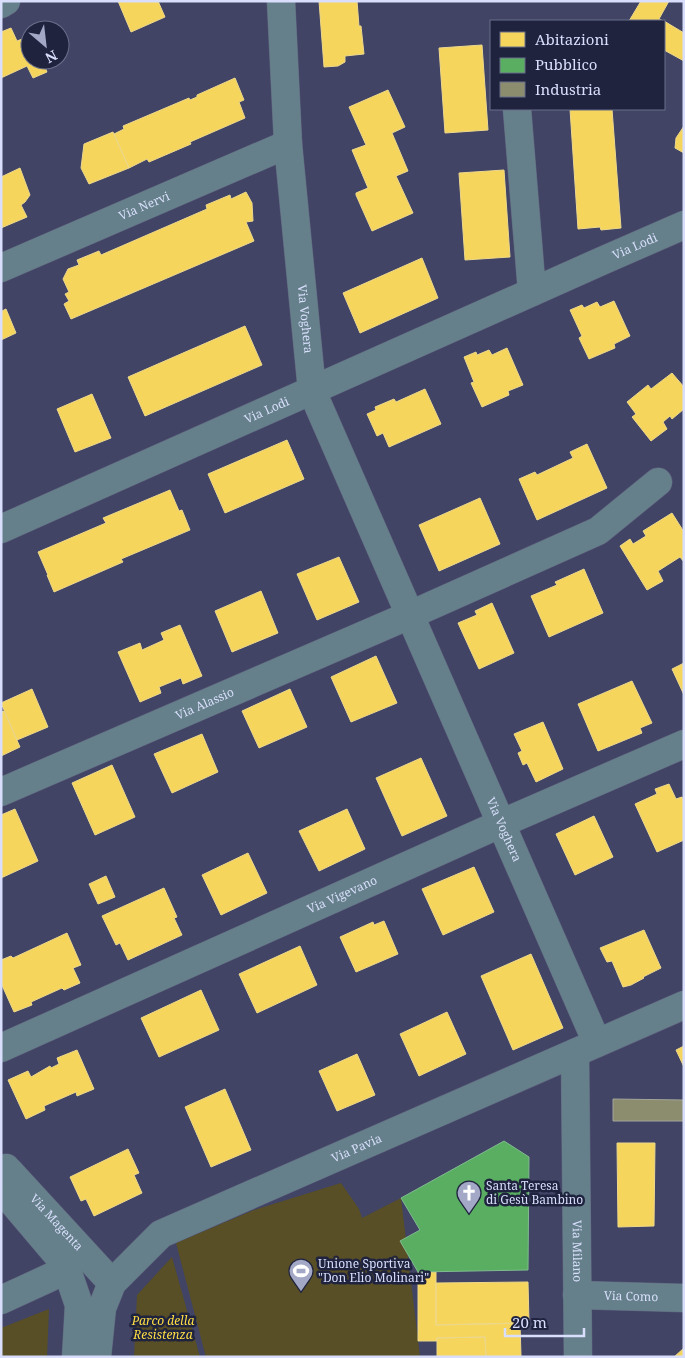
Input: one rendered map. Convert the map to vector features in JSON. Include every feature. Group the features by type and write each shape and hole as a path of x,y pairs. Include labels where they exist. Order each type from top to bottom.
{"street":[{"path":"1,4 6,1"},
{"name":"Via Voghera","path":"280,1 288,144 312,391 500,824 586,1048"},
{"path":"517,110 532,292"},
{"name":"Via Nervi","path":"1,268 288,144"},
{"name":"Via Lodi","path":"1,529 684,225"},
{"path":"410,615 598,531 658,482"},
{"name":"Via Alassio","path":"1,792 410,615"},
{"name":"Via Vigevano","path":"1,1048 500,824 684,744"},
{"name":"Via Pavia","path":"97,1357 102,1308 112,1283 161,1234 684,1005"},
{"name":"Via Milano","path":"578,1357 578,1296 586,1048"},
{"path":"4,1165 3,1191 65,1264 79,1305 76,1357"},
{"name":"Via Magenta","path":"4,1165 112,1283"},
{"path":"1,1300 51,1277"},
{"name":"Via Como","path":"578,1296 684,1298"}],"green space":[{"name":"Unione Sportiva \"Don Elio Molinari\"","path":"341,1183 359,1209 362,1218 401,1198 420,1357 206,1357 176,1243 254,1210"},
{"name":"Parco della Resistenza","path":"172,1257 200,1357 134,1357 137,1295"},
{"path":"49,1309 47,1357 1,1357 1,1328"}],"building: Abitazioni":[{"path":"118,1 158,1 165,17 131,32"},
{"path":"319,1 357,1 364,54 345,56 345,62 338,66 324,67"},
{"path":"641,1 669,1 659,19 661,20 630,20"},
{"path":"665,22 684,33 684,61 665,51"},
{"path":"11,28 17,41 20,40 20,69 1,78 1,32"},
{"path":"482,45 488,130 445,133 439,48"},
{"path":"29,70 46,70 47,72 33,78"},
{"path":"235,78 244,100 239,102 245,118 190,142 191,144 149,162 147,159 129,168 114,134 124,129 123,126 189,98 190,100 197,97 197,95"},
{"path":"388,90 405,127 392,133 408,171 396,176 413,213 372,231 356,195 356,193 368,188 352,150 366,145 349,107"},
{"path":"570,110 612,110 621,228 601,230 600,227 578,229"},
{"path":"684,126 684,153 675,148 676,138"},
{"path":"113,132 129,168 89,184 81,168 84,144"},
{"path":"20,168 30,195 21,205 27,217 1,228 1,177"},
{"path":"504,170 510,257 465,260 459,173"},
{"path":"246,192 252,203 253,221 246,222 254,241 71,319 64,304 69,301 65,294 69,292 63,279 68,269 79,265 77,260 99,251 101,255 207,209 206,205 230,195 231,199"},
{"path":"422,258 438,298 360,333 343,293"},
{"path":"614,301 630,336 614,344 615,348 589,359 579,338 582,336 570,310 582,305 584,308 597,302 600,307"},
{"path":"6,309 16,333 1,340 1,310"},
{"path":"245,326 262,365 145,416 128,377"},
{"path":"507,348 523,385 508,391 509,395 482,407 471,383 474,382 464,357 476,352 477,355 489,350 492,355"},
{"path":"672,373 684,387 684,409 672,419 670,416 663,422 667,429 651,441 632,417 636,414 627,402 648,385 651,389"},
{"path":"425,389 441,424 389,447 383,433 377,436 367,414 376,410 375,407 394,399 396,402"},
{"path":"92,394 111,438 75,452 57,409"},
{"path":"287,440 304,479 225,513 208,474"},
{"path":"587,444 607,488 537,520 519,479 535,472 537,475 573,458 570,452"},
{"path":"170,490 179,511 182,510 190,530 121,559 123,562 54,592 38,552 106,523 103,518"},
{"path":"480,498 500,544 439,571 419,525"},
{"path":"672,513 684,532 684,562 680,557 658,571 663,581 647,590 620,546 630,539 633,544 646,536 643,531"},
{"path":"339,557 359,602 317,620 297,574"},
{"path":"584,569 603,613 549,637 531,596 557,585 555,582"},
{"path":"261,591 278,633 232,652 215,611"},
{"path":"492,603 514,653 479,669 458,623 477,615 475,611"},
{"path":"180,625 202,676 183,684 181,678 159,687 161,693 140,702 118,652 140,643 142,650 164,640 161,633"},
{"path":"376,656 397,703 351,722 331,677"},
{"path":"684,663 684,695 672,669"},
{"path":"632,681 652,723 640,728 642,733 598,751 578,704"},
{"path":"32,689 48,727 17,740 1,703"},
{"path":"290,689 307,727 259,748 242,711"},
{"path":"4,711 20,747 1,756 1,712"},
{"path":"543,722 563,769 536,782 527,763 523,765 518,753 522,751 514,734"},
{"path":"202,734 218,772 172,793 154,754"},
{"path":"421,758 447,816 402,836 376,778"},
{"path":"112,765 135,817 95,835 72,783"},
{"path":"669,784 676,799 682,797 684,801 684,840 657,852 635,804 657,794 655,789"},
{"path":"15,809 38,861 1,878 1,815"},
{"path":"347,809 365,849 319,871 299,831"},
{"path":"594,816 613,857 575,875 556,834"},
{"path":"248,853 267,893 221,915 202,875"},
{"path":"474,867 494,912 443,935 422,889"},
{"path":"106,876 115,897 98,904 89,884"},
{"path":"164,888 177,917 174,918 182,935 128,960 120,943 116,945 102,916"},
{"path":"384,921 398,954 356,972 340,937 373,922 374,925"},
{"path":"644,930 661,968 631,985 623,987 612,961 607,962 600,948"},
{"path":"67,933 81,965 73,968 80,983 64,990 62,988 31,1002 32,1005 14,1012 1,983 1,960 11,956 13,958"},
{"path":"300,946 317,985 257,1013 239,974"},
{"path":"531,954 563,1028 513,1050 481,976"},
{"path":"201,990 219,1030 159,1057 141,1018"},
{"path":"447,1012 466,1054 419,1076 400,1034"},
{"path":"684,1046 684,1067 676,1050"},
{"path":"77,1050 94,1089 77,1096 76,1092 44,1106 45,1110 26,1119 8,1080 28,1071 31,1077 50,1066 51,1068 59,1064 57,1058"},
{"path":"357,1054 375,1095 337,1111 319,1071"},
{"path":"225,1089 251,1150 211,1167 185,1107"},
{"path":"617,1143 655,1143 654,1226 618,1227"},
{"path":"128,1149 139,1173 134,1175 142,1193 94,1216 86,1199 81,1201 70,1177"},
{"path":"418,1272 436,1272 436,1325 520,1323 521,1356 486,1357 485,1337 437,1338 437,1341 418,1341"},
{"path":"528,1282 529,1323 436,1325 436,1283"},
{"path":"485,1337 486,1357 437,1357 437,1338"},
{"path":"684,1348 684,1357 674,1357"}],"building: Pubblico":[{"name":"Santa Teresa di Gesù Bambino","path":"504,1141 529,1157 528,1270 418,1272 400,1241 420,1230 401,1198"}],"building: Industria":[{"path":"613,1099 684,1100 684,1121 613,1121"}],"place":[{"name":"Santa Teresa di Gesù Bambino","path":"469,1214"},
{"name":"Unione Sportiva \"Don Elio Molinari\"","path":"301,1292"}]}
